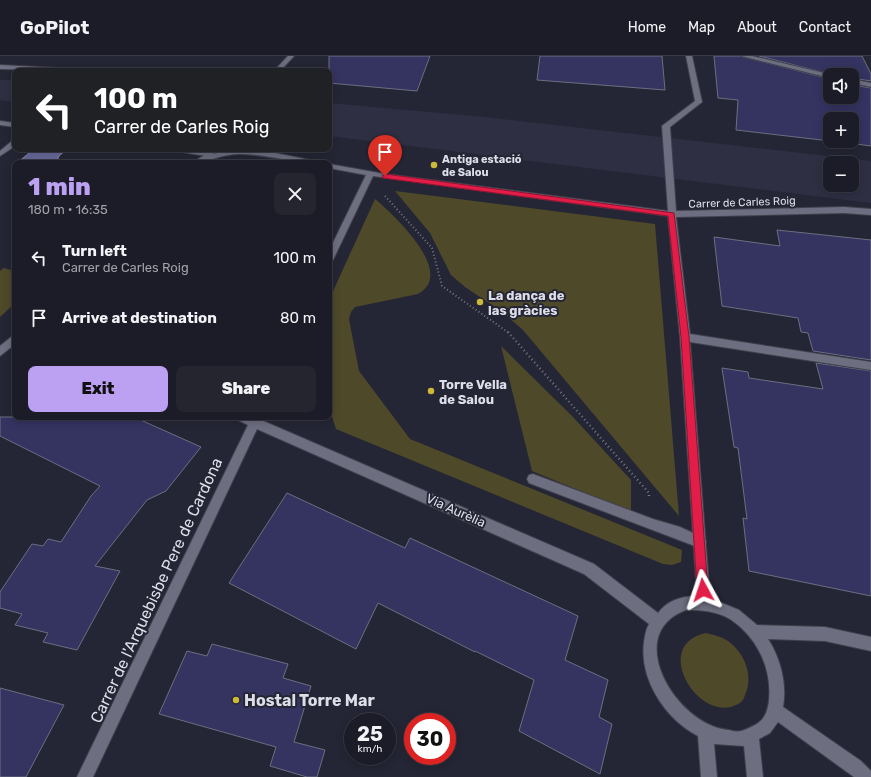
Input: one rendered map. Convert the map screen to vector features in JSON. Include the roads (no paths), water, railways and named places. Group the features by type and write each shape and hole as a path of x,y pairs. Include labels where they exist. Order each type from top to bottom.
{"street":[{"path":"280,68 291,56"},
{"path":"689,56 700,102 666,126 672,214 685,337 704,603"},
{"path":"744,56 823,74"},
{"path":"0,67 20,68"},
{"path":"859,82 871,85"},
{"path":"0,123 12,125"},
{"path":"0,154 12,145"},
{"path":"194,152 212,155"},
{"path":"201,160 212,155 233,152"},
{"path":"246,152 296,160"},
{"name":"Carrer de Carles Roig","path":"332,167 370,174 672,214 844,210 871,212"},
{"path":"332,254 370,174"},
{"path":"685,337 871,366"},
{"path":"0,352 12,341"},
{"name":"Carrer de l'Arquebisbe Pere de Cardona","path":"85,777 251,420"},
{"name":"Via Aurèlia","path":"253,420 589,569 658,622"},
{"path":"533,479 653,525 680,533 700,542"},
{"path":"686,603 704,603 722,608 739,618 754,632 767,650 775,671 778,692 775,711 766,727 750,738 729,741 706,735 685,722 676,713 668,704 656,682 650,660 650,653 651,639 658,622 670,610 686,603"},
{"path":"754,632 825,634 871,644"},
{"path":"775,711 855,767 866,777"},
{"path":"706,735 709,777"},
{"path":"750,738 755,777"}],"water":[{"path":"30,152 64,152 57,160 21,160"}],"place":[{"name":"Antiga estació de Salou","path":"434,165"},
{"name":"La dança de las gràcies","path":"480,302"},
{"name":"Torre Vella de Salou","path":"431,391"},
{"name":"Hostal Torre Mar","path":"236,700"}]}
